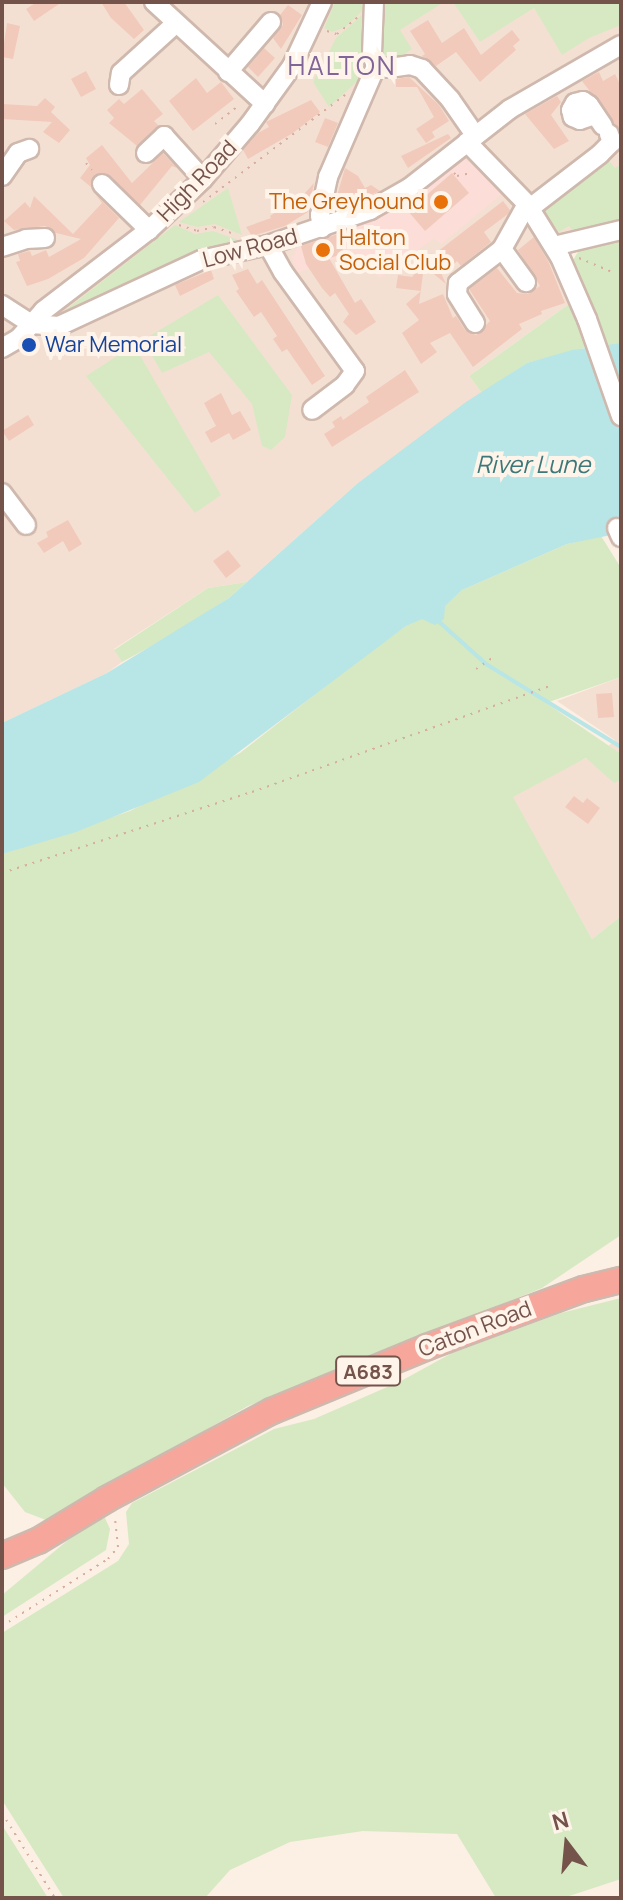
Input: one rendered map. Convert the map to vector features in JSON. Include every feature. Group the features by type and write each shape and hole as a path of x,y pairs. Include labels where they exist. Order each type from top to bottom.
{"highway":[{"name":"Caton Road","path":"107,1499 241,1427 327,1387 542,1304 621,1280"},
{"name":"A683","path":"2,1556 38,1541 107,1499"},
{"name":"A683","path":"2,1575 38,1541"}],"street":[{"path":"154,2 265,104"},
{"name":"High Road","path":"2,348 19,338 31,324 149,230 203,179 292,66 322,2"},
{"path":"322,228 320,215 328,177 374,71 374,3"},
{"path":"228,72 271,22"},
{"path":"119,85 121,73 175,24"},
{"name":"Low Road","path":"31,324 59,326 201,260 268,245 322,228 392,199 553,82 621,45"},
{"path":"374,71 410,65 422,69 471,139 558,245 621,416"},
{"path":"475,323 449,288 502,249 528,206 608,130"},
{"path":"146,153 164,136 203,179"},
{"path":"2,176 19,149"},
{"path":"102,184 149,230"},
{"path":"558,245 621,230"},
{"path":"2,247 26,239 45,238"},
{"path":"268,245 283,272 362,367 345,385 312,410"},
{"path":"502,249 526,282"},
{"path":"2,305 31,324"},
{"path":"2,493 26,525"}],"path":[{"path":"313,26 337,34 374,3"},
{"path":"195,208 374,71"},
{"path":"215,124 245,100"},
{"path":"176,224 197,231 214,227 244,240"},
{"path":"558,245 610,271"},
{"path":"476,669 494,657"},
{"path":"2,873 252,792 553,685"},
{"path":"2,1626 108,1559 118,1547 119,1532 107,1499"},
{"path":"2,1813 55,1898"}],"shaded area":[{"path":"2,2 621,2 621,239 579,250 558,262 573,301 469,376 482,393 358,483 247,582 208,588 114,649 122,662 107,673 2,723"},
{"path":"462,157 492,179 503,193 441,244 434,238 380,278 355,252 297,273 292,258 304,238"},
{"path":"621,677 621,916 592,939 512,797 562,768 602,752 615,740 557,701"}],"green space":[{"path":"335,2 370,3 346,27 332,32 324,28"},
{"path":"376,2 444,2 400,30 412,49 396,60 384,61 378,52"},
{"path":"453,2 621,2 621,25 589,38 562,55 534,8 480,42"},
{"path":"371,7 362,77 329,107 313,82 336,38"},
{"path":"606,157 615,168 621,164 621,224 575,235 569,226 559,232 541,207"},
{"path":"228,188 242,235 215,224 197,227 179,222"},
{"path":"175,225 195,234 213,231 241,241 194,254 59,315"},
{"path":"621,239 621,343 608,347 572,262 579,250"},
{"path":"218,295 292,395 285,437 271,450 262,446 252,404 209,352 162,373 143,340"},
{"path":"573,301 588,347 527,363 482,393 469,376"},
{"path":"134,345 221,495 195,513 86,376"},
{"path":"601,536 621,568 621,677 546,703 621,754 621,780 614,783 586,758 513,797 592,939 621,916 621,1235 542,1288 248,1406 46,1520 25,1512 2,1483 2,854 130,811 240,753 368,653 406,626 444,606 462,590 567,544"},
{"path":"247,582 229,598 170,636 122,662 114,650 208,588"},
{"path":"621,1298 621,1879 563,1898 496,1898 457,1834 363,1831 290,1842 230,1870 205,1898 64,1898 2,1800 2,1633 118,1561 129,1544 126,1512 132,1503 274,1429 314,1419 401,1381 452,1353 561,1313"},
{"path":"105,1518 110,1529 106,1550 2,1617 2,1595 68,1540 96,1520"},
{"path":"2,1825 48,1898 3,1898"}],"water":[{"name":"River Lune","path":"621,343 621,533 567,544 462,590 445,606 444,619 435,625 422,619 406,626 199,782 76,832 2,854 2,723 107,673 229,598 358,483 466,402 527,363 572,350"}],"building":[{"path":"37,2 62,2 34,21 26,9"},
{"path":"101,2 124,2 144,30 134,39 111,18"},
{"path":"288,5 302,15 281,49 273,38 283,25 280,15"},
{"path":"428,20 442,43 464,28 481,55 512,30 520,40 513,46 516,50 480,82 456,52 436,66 422,56 425,54 410,31"},
{"path":"7,23 20,26 13,59 2,57"},
{"path":"264,48 275,58 258,77 248,67"},
{"path":"86,71 96,89 81,97 71,79"},
{"path":"599,72 603,81 615,74 621,86 621,132 582,81"},
{"path":"409,77 439,105 449,121 432,132 435,137 426,143 416,129 434,117 417,87 396,87 396,79"},
{"path":"196,78 207,93 221,82 234,99 193,131 169,101"},
{"path":"142,89 163,114 154,121 159,126 137,146 109,123 114,118 107,110 119,99 124,104"},
{"path":"557,96 561,102 551,115 569,141 554,149 525,114"},
{"path":"45,98 55,107 51,112 70,130 59,143 43,132 52,122 2,119 2,104 37,106"},
{"path":"311,100 320,112 293,133 248,159 243,150 258,133 269,127 266,122"},
{"path":"325,118 338,123 328,147 315,142"},
{"path":"448,134 451,138 408,168 401,156"},
{"path":"102,145 132,183 163,153 177,168 172,166 140,205 106,173 94,175 91,187 80,178 90,165 86,158"},
{"path":"345,168 358,176 365,188 371,185 380,191 333,210"},
{"name":"The Greyhound","path":"452,173 469,193 425,231 408,211"},
{"path":"314,183 308,212 285,226 252,236 246,227 271,218"},
{"path":"95,194 119,218 84,258 48,279 27,286 16,262 20,261 18,254 30,251 32,256 46,250 49,257 81,239 56,233 45,226 14,230 4,221 25,202 30,208 34,196 73,234 102,203"},
{"path":"503,201 510,210 508,214 484,232 491,242 461,266 457,261 450,269 437,252"},
{"path":"338,234 344,254 329,258 355,303 361,299 376,322 356,335 343,322 349,314 335,293 330,297 306,264 301,246"},
{"path":"534,237 549,263 565,303 541,311 542,314 519,324 522,329 473,367 450,333 430,343 437,352 421,364 402,333 419,320 406,304 421,291 419,304 443,294 453,318 456,316 465,330 476,335 490,321 469,289 497,268 517,293 528,294 540,286 518,250"},
{"path":"432,253 446,284 424,266 421,291 396,288 398,275 412,277"},
{"path":"248,269 257,284 262,280 325,376 312,385 287,349 282,352 273,339 277,336 261,312 254,317 236,291 239,289 232,275"},
{"path":"211,270 214,279 180,296 175,285"},
{"path":"405,370 419,392 332,447 324,434 335,427 332,422 341,416 343,420 369,402 366,397"},
{"path":"221,393 232,415 240,411 251,430 233,440 229,433 211,443 205,432 216,426 204,403"},
{"path":"28,415 34,425 9,441 2,431"},
{"path":"68,520 82,544 69,552 63,541 44,553 37,543 48,537 46,532"},
{"path":"228,550 241,566 226,578 213,561"},
{"path":"612,693 614,717 598,718 596,694"},
{"path":"574,796 583,803 587,798 600,808 588,824 565,807"}],"waterway":[{"path":"436,619 486,664 621,747"}],"place":[{"name":"The Greyhound","path":"441,202"},
{"name":"Halton Social Club","path":"323,250"},
{"name":"War Memorial","path":"29,345"}],"district":[{"name":"HALTON","path":"342,66"}]}
